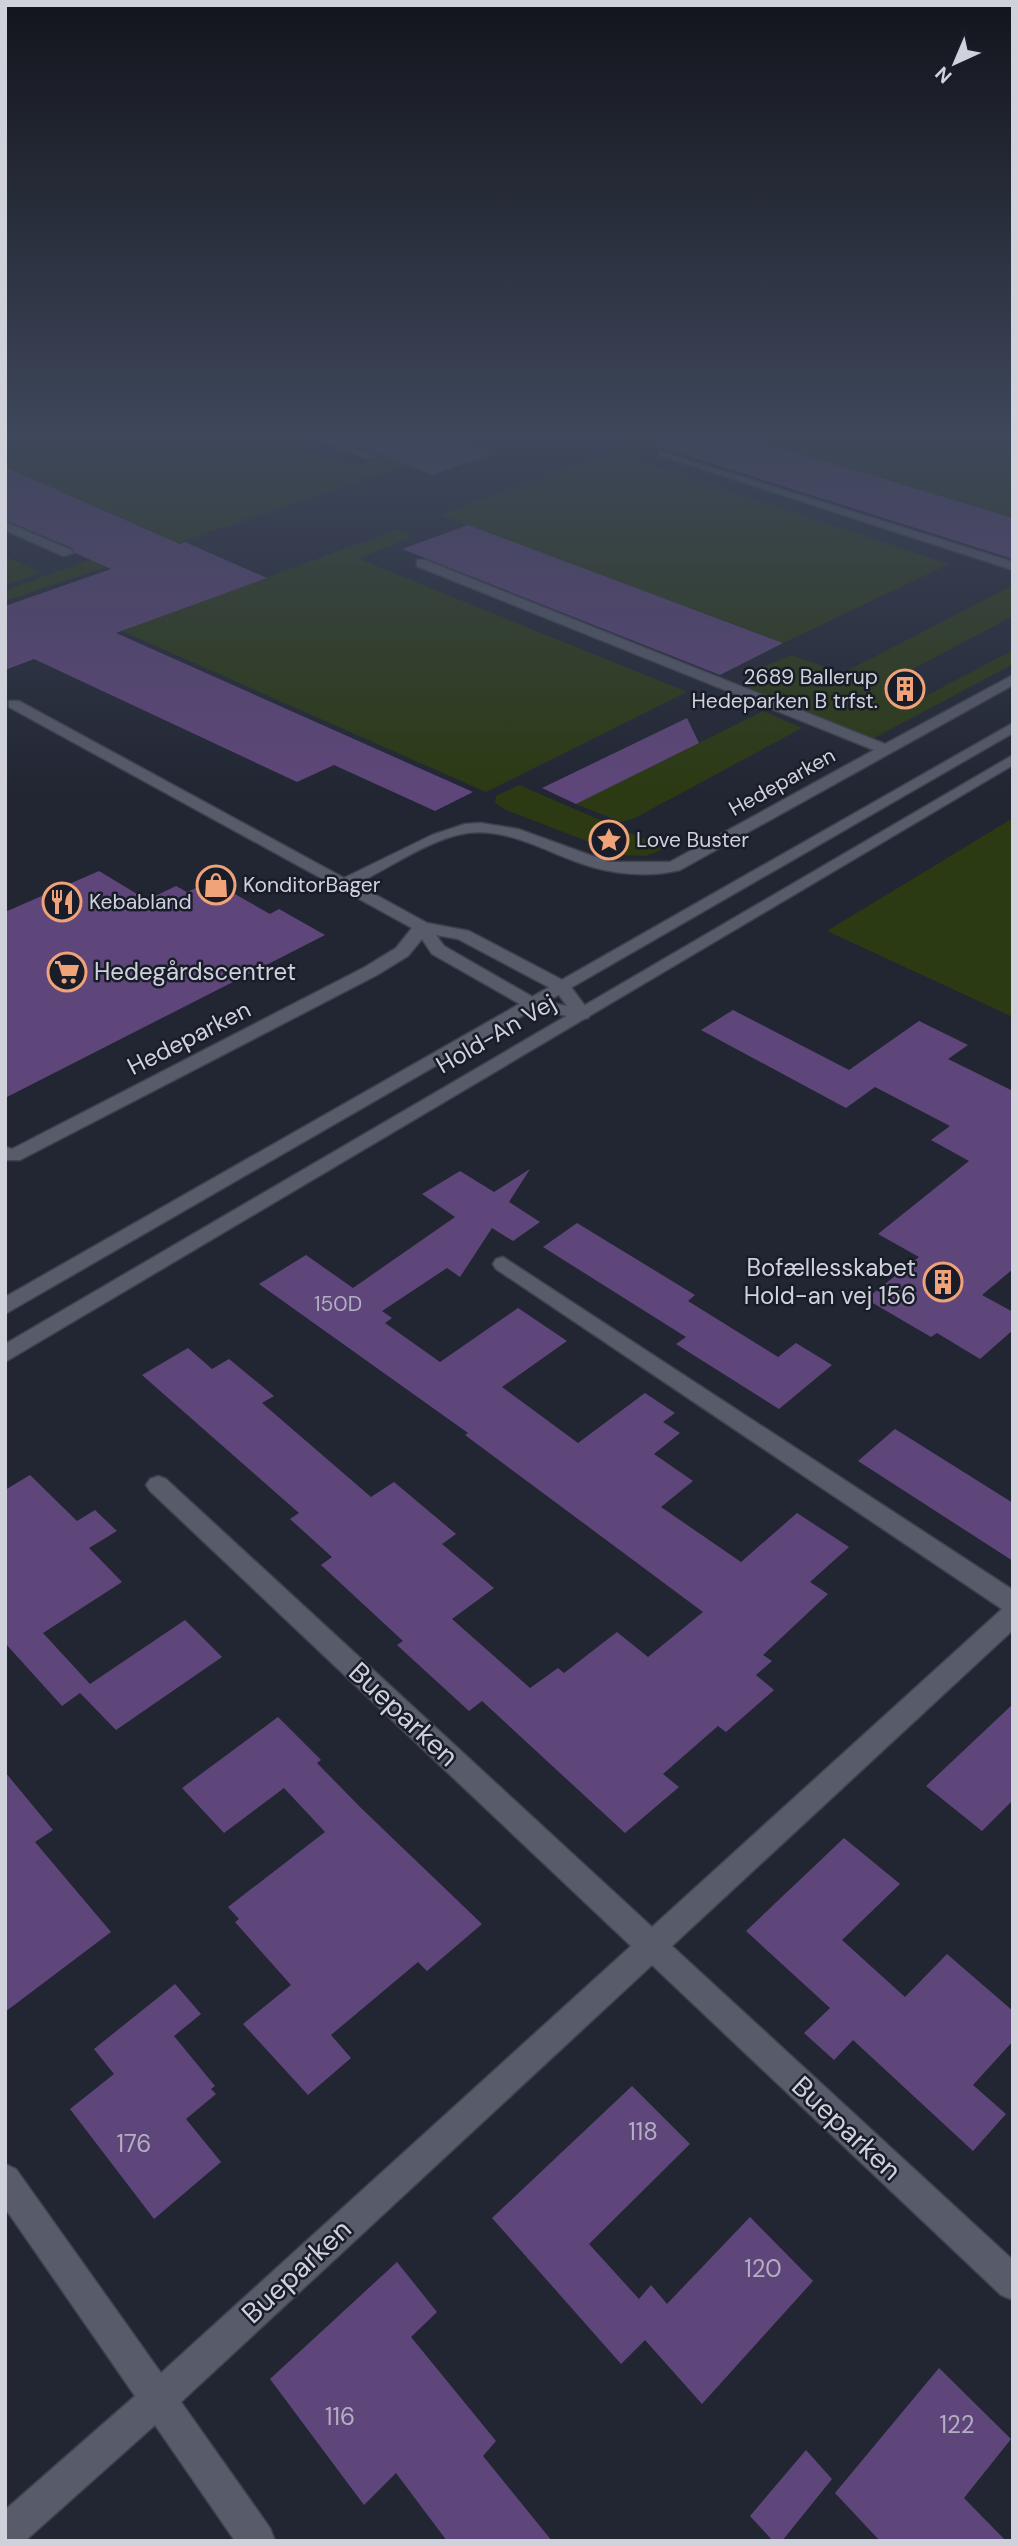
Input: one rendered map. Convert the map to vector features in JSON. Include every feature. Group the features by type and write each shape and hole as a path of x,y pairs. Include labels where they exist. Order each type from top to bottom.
{"street":[{"path":"985,557 1013,566"},
{"name":"Hedeparken","path":"421,563 887,750"},
{"name":"Hedeparken","path":"343,884 464,829 489,828 512,833 591,862 630,870 674,867 1013,680"},
{"path":"14,704 422,927 463,935 562,987 582,1014"},
{"name":"Hold-An Vej","path":"5,1307 1013,727"},
{"name":"Hold-An Vej","path":"5,1354 1013,759"},
{"path":"422,927 438,950 533,1004 582,1014"},
{"name":"Hedeparken","path":"5,1153 13,1156 371,971 402,953 422,927"},
{"path":"503,1264 1013,1603"},
{"name":"Bueparken","path":"158,1485 1013,2283"},
{"name":"Bueparken","path":"5,2534 158,2399 650,1944 1013,1614"},
{"path":"5,2180 257,2541"}],"green space":[{"path":"5,557 41,573 5,585"},
{"path":"99,557 136,557 5,601 5,590"},
{"path":"323,557 364,557 359,559 687,692 486,792 122,631"},
{"path":"552,557 927,557 949,564 783,643"},
{"path":"1013,585 1013,616 884,684 922,698 1013,650 1013,664 874,738 746,688 776,674 762,667 791,655 843,673"},
{"path":"763,711 802,728 633,819 621,822 576,804"},
{"path":"519,785 665,848 646,856 623,855 506,810 495,803 496,796"},
{"path":"1013,818 1013,1017 827,931"}],"building":[{"path":"84,557 219,557 267,578 116,633 473,792 435,811 334,765 297,782 34,659 5,670 5,606 111,569"},
{"path":"422,557 553,557 783,643 720,675"},
{"path":"687,718 699,743 576,804 542,788"},
{"path":"99,871 147,900 176,886 187,892 212,881 270,914 279,909 325,935 5,1098 5,912"},
{"path":"733,1010 849,1070 919,1021 968,1045 948,1059 1013,1091 1013,1269 982,1295 1013,1312 1013,1330 980,1359 937,1333 931,1337 866,1299 919,1257 878,1234 969,1161 931,1140 950,1126 875,1087 846,1108 701,1030"},
{"path":"530,1169 509,1202 540,1222 513,1241 492,1228 460,1277 447,1268 382,1311 392,1318 385,1323 440,1362 518,1308 567,1341 502,1387 578,1443 645,1393 675,1413 663,1422 680,1433 654,1454 693,1481 661,1507 741,1562 797,1513 849,1547 810,1582 828,1594 763,1655 772,1661 756,1675 774,1690 726,1732 718,1726 663,1774 679,1787 625,1833 482,1701 469,1711 397,1645 403,1641 321,1565 332,1557 290,1519 299,1513 142,1375 188,1348 212,1369 229,1359 274,1396 262,1403 371,1497 394,1482 456,1534 442,1544 494,1588 452,1619 530,1688 558,1668 564,1673 617,1632 648,1657 703,1612 465,1435 468,1433 259,1284 306,1255 353,1288 455,1217 422,1194 460,1171 494,1192"},
{"path":"577,1223 695,1295 688,1301 778,1357 796,1343 832,1365 779,1409 676,1344 686,1337 543,1247"},
{"path":"895,1429 1013,1503 1013,1561 858,1461"},
{"path":"30,1475 77,1521 95,1510 117,1531 89,1548 122,1582 43,1633 90,1684 185,1620 222,1657 116,1730 80,1693 62,1706 5,1643 5,1490"},
{"path":"1013,1704 1013,1800 982,1831 926,1786"},
{"path":"278,1717 321,1760 317,1763 360,1807 482,1924 427,1971 418,1962 331,2035 351,2058 308,2095 243,2024 291,1985 235,1922 239,1919 228,1907 325,1832 284,1788 224,1833 182,1788"},
{"path":"5,1772 53,1830 35,1842 111,1932 5,2012"},
{"path":"844,1838 900,1884 842,1940 905,1997 947,1954 1013,2011 1013,2041 973,2085 1006,2114 973,2151 853,2040 834,2060 804,2033 830,2008 746,1931"},
{"path":"175,1984 201,2014 174,2036 215,2086 211,2089 216,2094 186,2119 221,2162 154,2219 70,2109 114,2074 94,2049"},
{"path":"632,2086 690,2144 589,2244 639,2299 651,2285 667,2304 750,2217 813,2281 702,2404 645,2340 621,2364 492,2218"},
{"path":"397,2262 437,2312 411,2337 496,2441 483,2456 552,2541 447,2541 396,2473 364,2505 270,2379"},
{"path":"939,2368 1011,2439 964,2498 1006,2541 880,2541 835,2493"},
{"path":"806,2450 832,2479 782,2541 773,2541 750,2516"}],"place":[{"name":"2689 Ballerup Hedeparken B trfst.","path":"905,689"},
{"name":"Love Buster","path":"609,840"},
{"name":"KonditorBager","path":"216,885"},
{"name":"Kebabland","path":"62,902"},
{"name":"Hedegårdscentret","path":"67,972"},
{"name":"Bofællesskabet Hold-an vej 156","path":"943,1282"}]}
